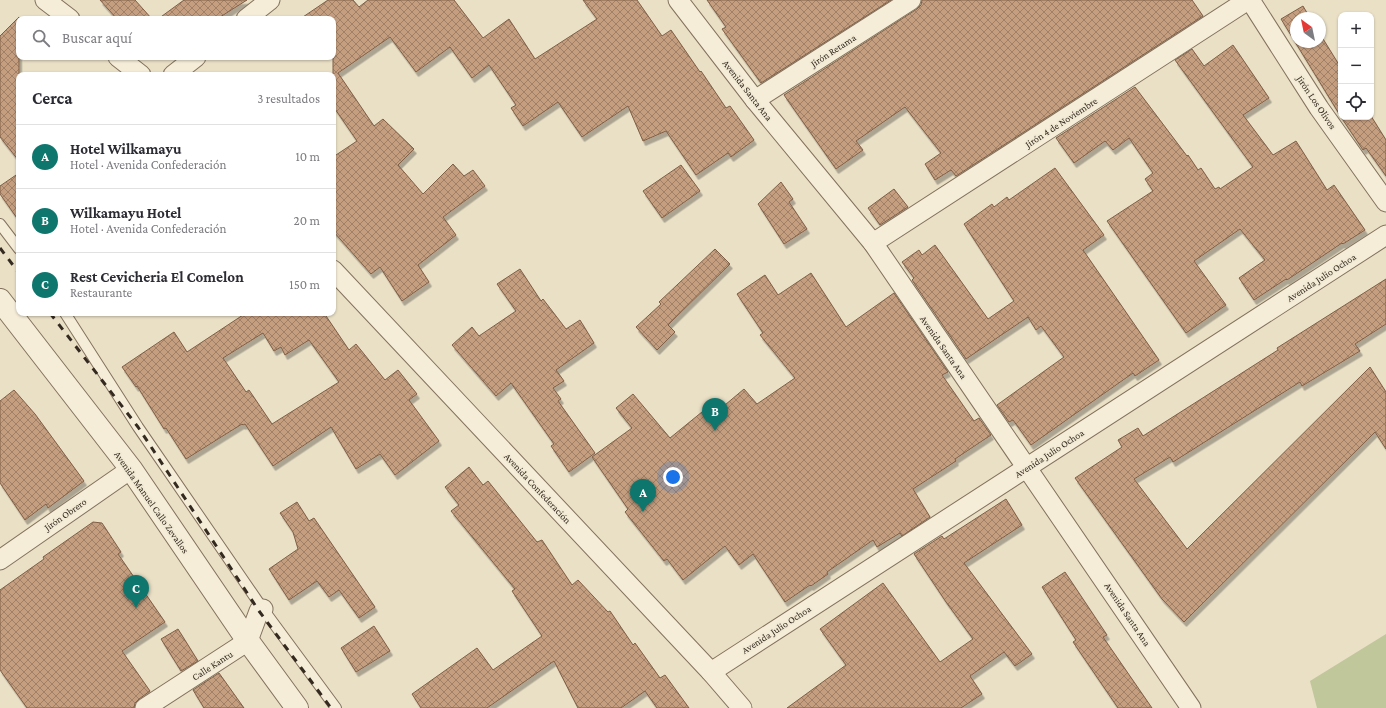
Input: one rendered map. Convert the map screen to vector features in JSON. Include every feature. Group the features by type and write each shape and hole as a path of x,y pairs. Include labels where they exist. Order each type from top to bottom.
{"street":[{"path":"45,0 66,16"},
{"path":"250,16 270,0"},
{"name":"Avenida Santa Ana","path":"678,0 755,100 873,243 1191,708"},
{"name":"Jirón Retama","path":"755,100 911,0"},
{"name":"Jirón Los Olivos","path":"1249,0 1320,108 1386,202"},
{"name":"Jirón 4 de Noviembre","path":"873,243 1249,0"},
{"path":"122,60 137,72"},
{"path":"177,72 192,60"},
{"name":"Avenida Julio Ochoa","path":"711,672 1386,235"},
{"name":"Avenida Confederación","path":"336,273 711,672 742,708"},
{"name":"Avenida Manuel Callo Zevallos","path":"0,300 130,468 248,641 297,708"},
{"name":"Jirón Obrero","path":"0,560 130,468"},
{"path":"248,641 259,611 263,609"},
{"name":"Calle Kantu","path":"145,708 248,641"}],"lane":[{"path":"0,224 16,245"},
{"path":"68,316 138,427 263,609 336,708"}],"green space":[{"path":"1386,634 1386,708 1317,708 1310,681"}],"building":[{"path":"100,0 135,0 149,16 114,16"},
{"path":"184,0 247,0 222,16 162,16"},
{"path":"328,0 353,0 359,7 368,0 454,0 483,38 509,19 535,59 597,19 583,0 637,0 662,36 671,30 726,108 730,106 754,140 731,157 728,153 696,175 666,131 643,141 628,106 582,137 558,102 523,126 511,108 516,105 489,65 472,78 450,47 416,72 390,37 338,73 374,126 383,119 414,149 398,165 423,194 453,164 464,176 473,170 485,186 443,217 456,235 418,265 429,282 402,301 380,267 371,274 336,234 336,155 357,141 336,110 336,72 333,72 333,60 336,60 336,16 304,16"},
{"path":"707,0 891,0 761,83 722,29 726,27"},
{"path":"922,0 1192,0 1203,16 956,176 951,170 935,180 925,164 941,153 905,107 856,141 863,150 836,169 784,95 917,9 921,5"},
{"path":"1303,6 1306,12 1293,12"},
{"path":"1290,14 1290,34 1281,19"},
{"path":"16,20 16,60 19,60 19,72 16,72 16,157 0,137 0,36"},
{"path":"1326,44 1338,63 1338,112 1299,48 1326,48"},
{"path":"1233,45 1269,98 1243,115 1273,155 1296,141 1327,190 1334,185 1365,230 1343,244 1342,243 1254,300 1239,278 1265,260 1240,229 1194,261 1226,305 1186,333 1107,221 1153,191 1145,179 1153,173 1129,138 1113,150 1105,141 1074,163 1056,138 1135,87 1198,170 1201,168 1215,189 1219,187 1220,189 1253,167 1175,60 1192,49 1204,66"},
{"path":"1343,120 1374,120 1386,140 1386,176 1366,148 1363,150"},
{"path":"681,165 700,191 662,218 643,191"},
{"path":"1055,168 1104,235 1083,250 1159,360 1135,376 1133,373 1031,445 1013,420 1009,422 997,405 1064,357 1041,326 1036,330 1028,317 966,359 912,280 914,278 902,262 919,250 922,255 935,245 988,319 1014,301 964,224 992,204 994,207 1007,197 1009,200"},
{"path":"16,175 16,217 0,194 0,186"},
{"path":"781,182 793,199 789,202 807,229 784,244 758,204"},
{"path":"894,189 908,207 880,225 868,208"},
{"path":"715,249 730,264 668,325 675,332 657,350 636,327 661,304 659,302"},
{"path":"520,269 541,301 543,299 566,329 580,320 594,343 556,370 564,381 553,388 561,399 558,401 595,453 569,472 551,446 554,444 511,383 496,396 452,345 472,327 479,336 516,311 497,284"},
{"path":"811,273 846,327 894,293 948,372 942,375 974,421 979,418 991,435 955,459 956,461 913,489 930,517 902,536 900,533 877,547 873,540 827,572 828,574 811,586 810,585 785,602 753,554 739,565 725,546 683,580 667,559 664,561 625,512 628,509 592,457 632,428 616,408 633,394 670,438 713,403 719,410 744,389 757,404 795,378 760,335 763,333 737,294 765,275 778,295"},
{"path":"1386,279 1386,324 1355,344 1360,351 1302,386 1300,382 1173,462 1170,457 1134,479 1187,549 1370,367 1386,392 1386,449 1375,432 1184,622 1162,599 1075,478 1122,447 1118,440 1138,428 1143,436"},
{"path":"241,316 326,316 349,350 356,344 385,380 398,370 417,394 409,400 439,441 395,475 380,454 356,469 331,427 273,466 245,424 242,424 186,459 166,428 164,429 137,386 136,387 122,367 174,332 187,352","holes":["263,333 274,351 281,347 285,355 309,340 339,382 272,424 249,390 246,392 223,358"]},
{"path":"14,390 35,414 84,481 48,508 46,504 25,520 0,483 0,401"},
{"path":"469,467 483,485 488,481 537,542 542,540 572,585 578,580 608,612 610,611 633,645 635,643 660,678 665,675 689,708 657,708 645,691 621,708 578,708 554,661 487,708 421,708 412,694 477,648 493,670 542,636 512,591 515,589 451,511 459,505 445,487"},
{"path":"1006,499 1022,525 964,563 1032,654 1015,666 1004,652 970,676 982,694 961,708 787,708 846,665 820,629 883,583 940,662 973,639 914,554 942,536 944,539"},
{"path":"297,502 309,521 314,518 375,607 359,618 339,590 329,597 317,581 289,600 269,569 298,549 293,532 280,513"},
{"path":"93,522 102,523 121,552 118,554 165,622 122,651 150,691 135,703 134,708 27,708 0,670 0,590 44,559 43,557"},
{"path":"1065,572 1107,635 1103,637 1152,708 1118,708 1073,642 1076,640 1042,587"},
{"path":"374,626 390,651 356,672 341,648"},
{"path":"178,629 198,661 181,671 161,639"},
{"path":"219,673 244,708 204,708 193,690"}],"railway":[{"path":"0,248 16,269"},
{"path":"52,316 138,427 259,611 331,708"}],"place":[{"name":"Wilkamayu Hotel","path":"715,431"},
{"name":"Hotel Wilkamayu","path":"643,512"},
{"name":"Rest Cevicheria El Comelon","path":"136,608"}]}
